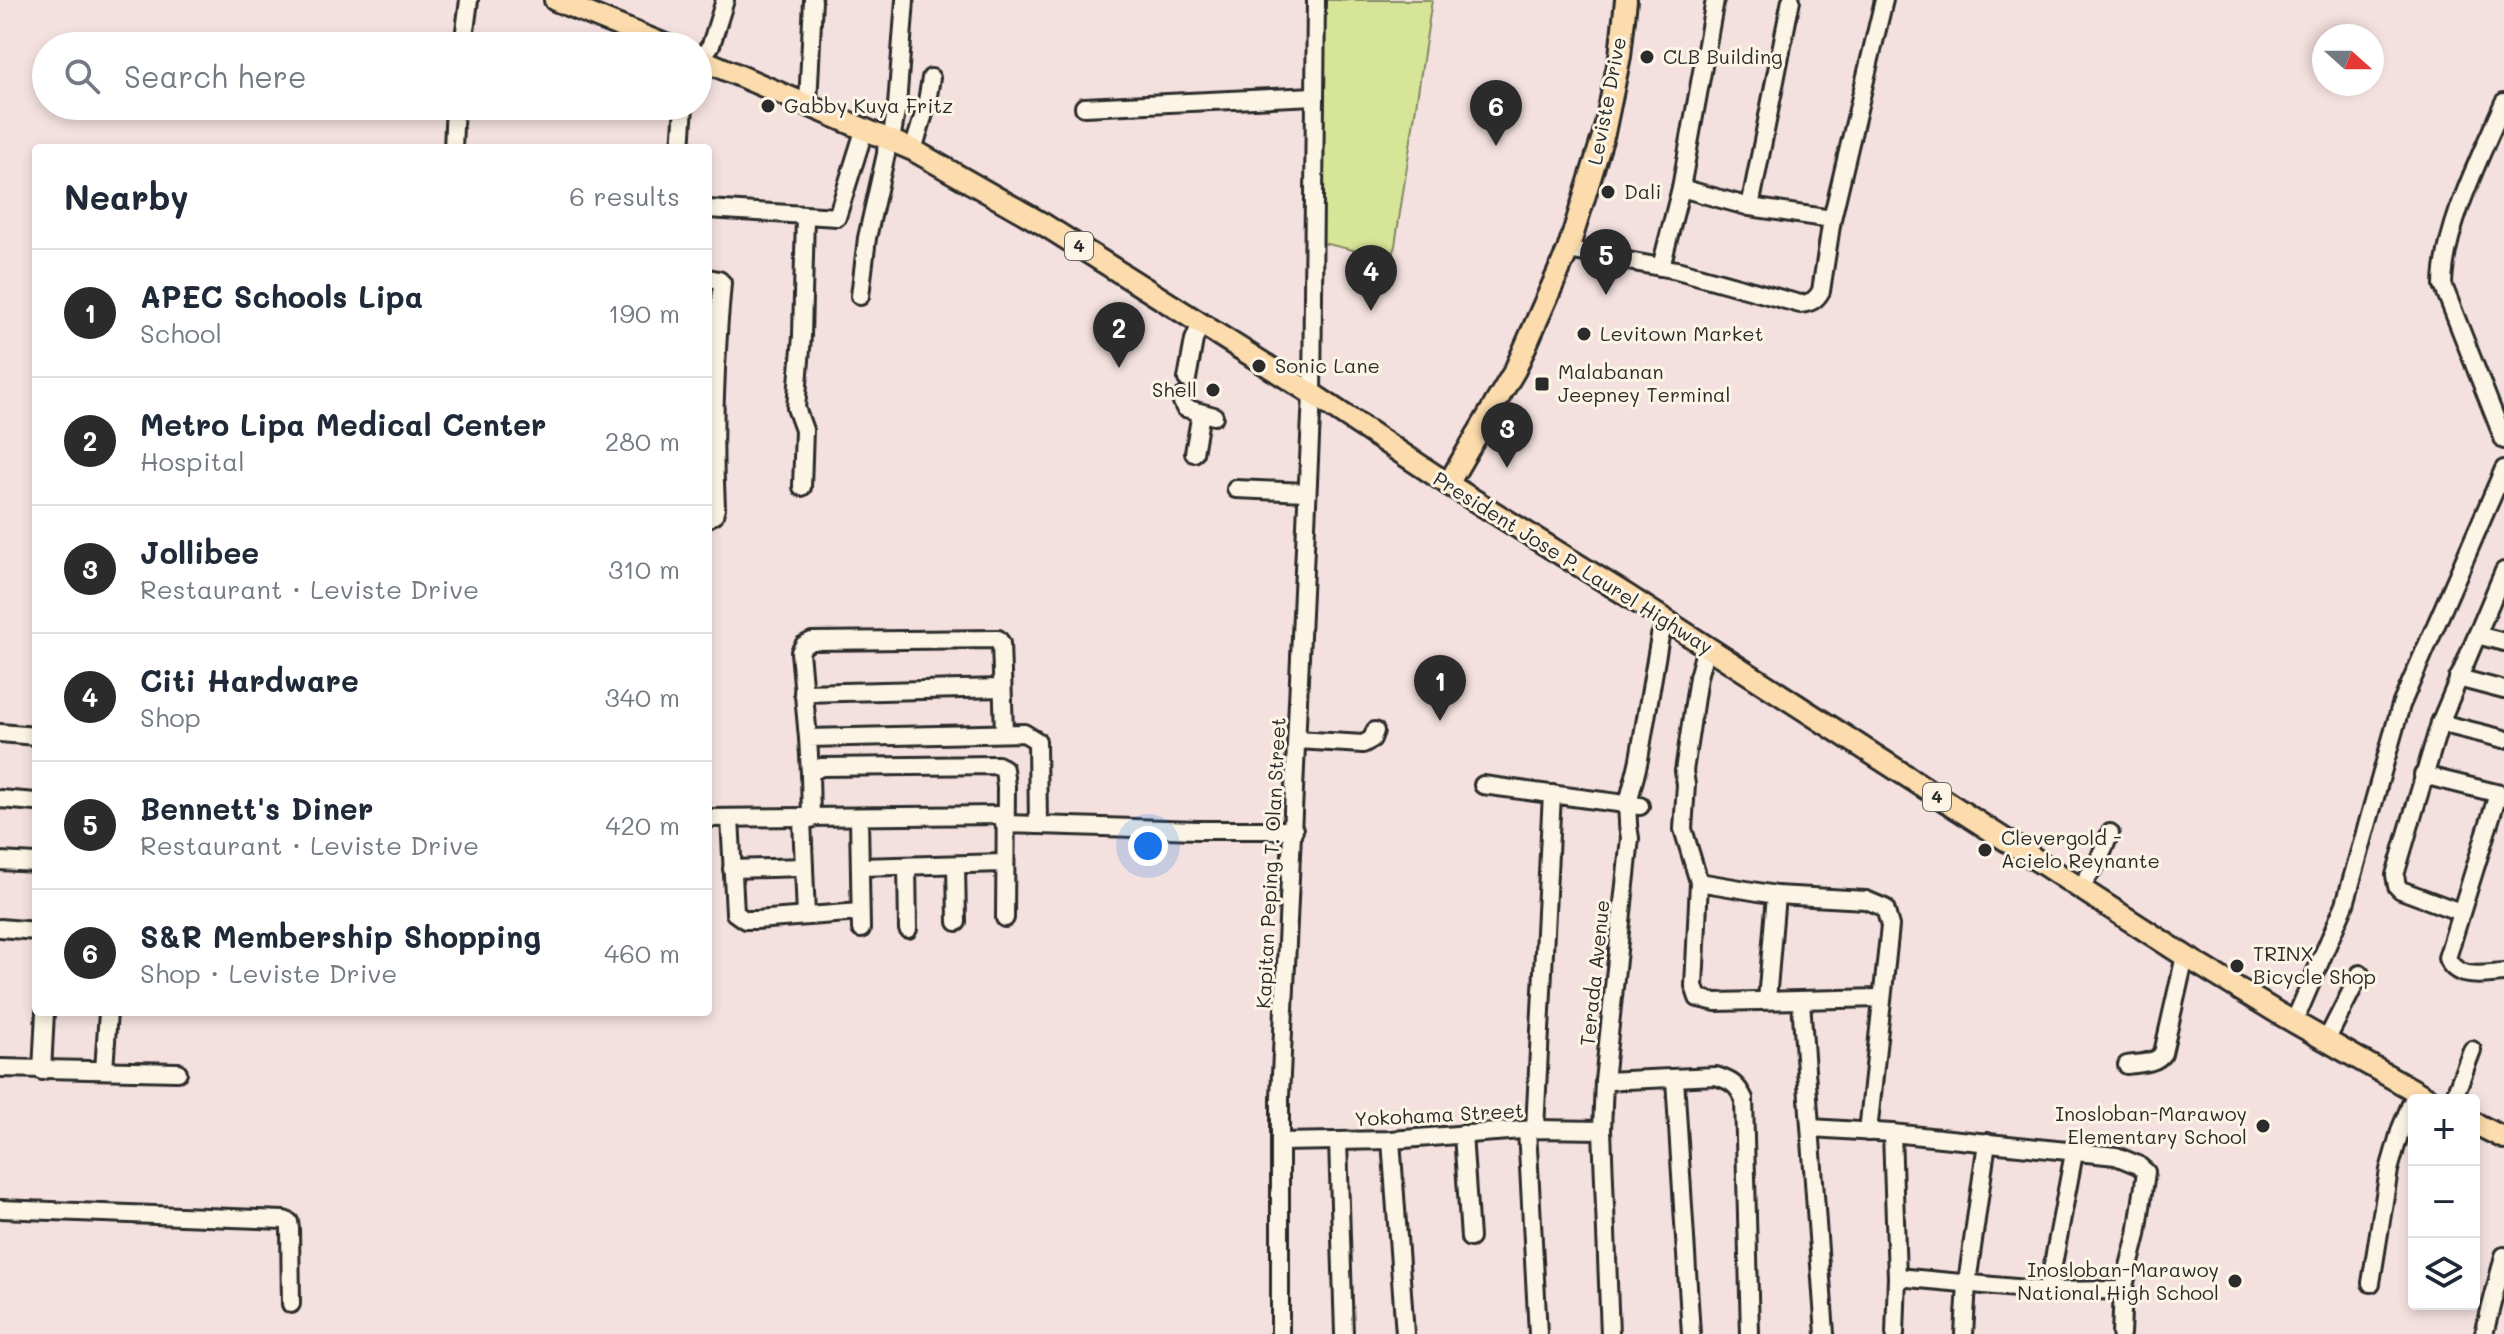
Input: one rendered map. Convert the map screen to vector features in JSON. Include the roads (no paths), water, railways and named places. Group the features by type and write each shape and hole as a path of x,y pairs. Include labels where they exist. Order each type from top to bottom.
{"main road":[{"path":"555,0 634,32"},
{"name":"Leviste Drive","path":"1442,481 1515,370 1568,250 1604,133 1620,56 1626,0"},
{"name":"Leviste Drive","path":"1442,481 1501,381 1545,290 1588,166 1623,21"},
{"name":"President Jose P. Laurel Highway","path":"712,66 913,150 1043,224 2185,956 2420,1094"},
{"path":"2480,1126 2504,1138"}],"street":[{"path":"465,32 469,0"},
{"path":"712,42 725,0"},
{"path":"808,104 813,0"},
{"path":"860,296 867,238 897,106 905,0"},
{"name":"Kapitan Peping T. Olan Street","path":"1280,1334 1280,1142 1312,394 1316,0"},
{"path":"1661,267 1681,188 1715,0"},
{"path":"1750,207 1791,0"},
{"path":"1568,250 1661,267 1800,304 1809,303 1821,291 1832,219 1884,0"},
{"path":"913,150 931,78"},
{"path":"1084,107 1315,96"},
{"path":"2504,102 2472,177 2443,259 2443,285 2504,440"},
{"path":"453,144 454,120"},
{"path":"681,144 683,120"},
{"path":"712,209 837,217 865,128"},
{"path":"1681,188 1750,207 1832,219"},
{"path":"802,487 804,430 796,408 802,336 805,216"},
{"path":"712,279 722,283 712,358"},
{"path":"1187,379 1194,340 1201,323"},
{"path":"1183,397 1182,405 1185,408 1208,414 1194,453"},
{"path":"712,411 716,508 712,516"},
{"path":"2294,1022 2345,904 2401,705 2504,469"},
{"path":"1236,489 1306,492"},
{"path":"2460,912 2405,892 2395,881 2440,723 2477,635 2500,591 2504,571"},
{"name":"Terada Avenue","path":"1610,1334 1602,1130 1604,1081 1630,838 1627,823 1642,784 1637,766 1660,636 1668,622"},
{"path":"2477,635 2504,642"},
{"path":"806,916 804,867 810,773 800,652 804,645 827,640 998,639 1001,643 1004,732"},
{"path":"1709,649 1692,771 1686,785 1683,829 1699,882 1694,986 1698,998 1716,1002 1880,998"},
{"path":"2458,678 2504,690"},
{"path":"803,693 1002,688"},
{"path":"2440,723 2504,739"},
{"path":"1297,740 1363,744 1372,739 1375,731"},
{"path":"0,733 32,736"},
{"path":"808,738 1024,733 1037,741 1038,825"},
{"path":"810,773 821,767 998,765 1004,769 1005,918"},
{"path":"2423,775 2501,795 2447,958 2450,965 2466,974 2504,973"},
{"path":"1483,785 1634,805"},
{"path":"1538,1334 1531,1130 1552,794"},
{"path":"0,799 32,802"},
{"path":"712,818 1004,820 1038,825 1294,830"},
{"path":"730,818 735,913 745,920 806,916 860,921 859,818"},
{"path":"2079,889 2098,862 2110,833"},
{"path":"0,861 32,863"},
{"path":"860,867 1004,863"},
{"path":"956,865 957,922"},
{"path":"907,866 908,929"},
{"path":"732,869 804,867"},
{"path":"1699,882 1776,895 1866,900 1885,908 1890,926 1868,1132"},
{"path":"1767,1000 1776,895"},
{"path":"0,928 32,931"},
{"path":"2127,1065 2150,1062 2160,1058 2163,1053 2185,956"},
{"path":"2326,1041 2360,974"},
{"path":"1801,1001 1825,1334"},
{"path":"42,1071 45,1016"},
{"path":"104,1070 108,1016"},
{"path":"2455,1094 2472,1050"},
{"path":"0,1068 178,1072"},
{"path":"1604,1081 1716,1076 1738,1087 1744,1099 1750,1334"},
{"path":"1675,1079 1691,1334"},
{"path":"2371,1283 2389,1170 2401,1128 2408,1118"},
{"path":"1811,1128 1892,1133 2116,1156 2138,1165 2146,1172 2137,1235 2123,1290 2121,1334"},
{"name":"Yokohama Street","path":"1280,1142 1391,1140 1531,1130 1602,1130"},
{"path":"1892,1133 1897,1277 1895,1334"},
{"path":"1463,1134 1470,1238"},
{"path":"1391,1140 1405,1334"},
{"path":"1338,1141 1344,1334"},
{"path":"1964,1334 1967,1283 1987,1142"},
{"path":"2048,1291 2074,1153"},
{"path":"0,1209 284,1220 289,1222 290,1229 291,1304"},
{"path":"2484,1334 2504,1256"},
{"path":"1897,1277 2048,1291 2123,1290"}],"place":[{"name":"CLB Building","path":"1647,57"},
{"name":"Gabby Kuya Fritz","path":"768,106"},
{"name":"S&R Membership Shopping","path":"1496,146"},
{"name":"Dali","path":"1608,192"},
{"name":"Bennett's Diner","path":"1606,295"},
{"name":"Citi Hardware","path":"1371,311"},
{"name":"Levitown Market","path":"1584,334"},
{"name":"Sonic Lane","path":"1259,366"},
{"name":"Metro Lipa Medical Center","path":"1119,368"},
{"name":"Malabanan Jeepney Terminal","path":"1542,384"},
{"name":"Shell","path":"1213,390"},
{"name":"Jollibee","path":"1507,468"},
{"name":"APEC Schools Lipa","path":"1440,721"},
{"name":"Clevergold - Acielo Reynante","path":"1985,850"},
{"name":"TRINX Bicycle Shop","path":"2237,966"},
{"name":"Inosloban-Marawoy Elementary School","path":"2263,1126"},
{"name":"Inosloban-Marawoy National High School","path":"2235,1281"}]}
